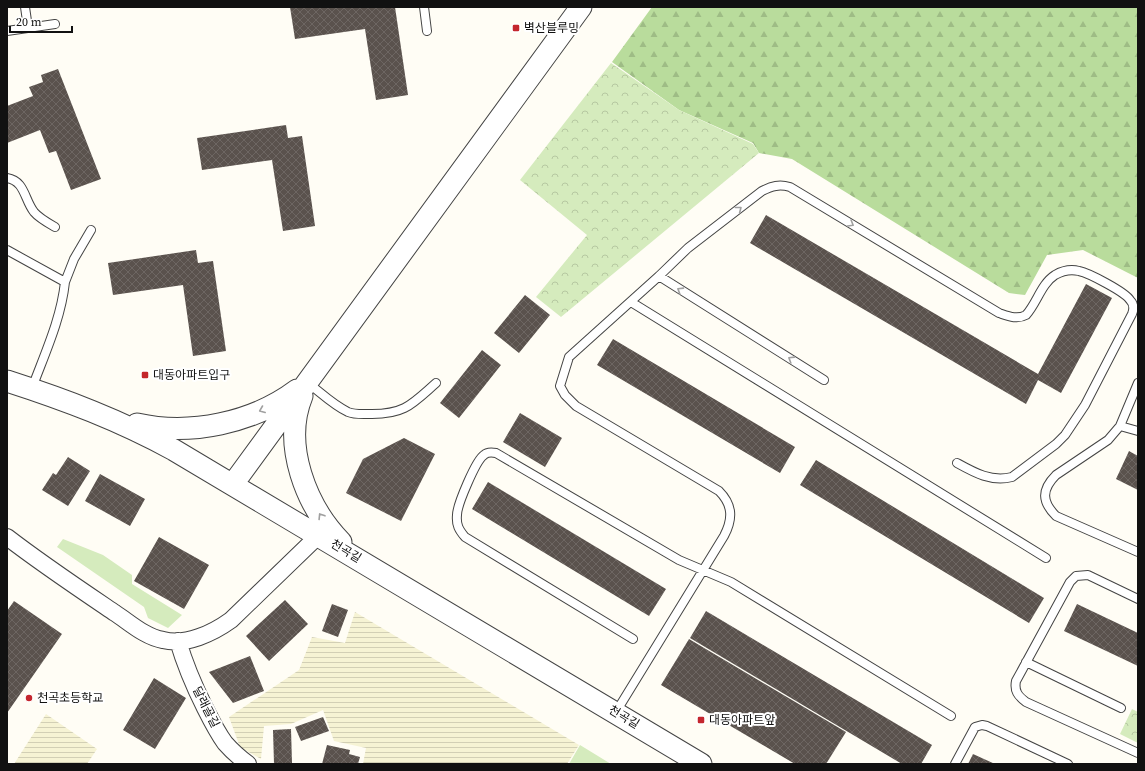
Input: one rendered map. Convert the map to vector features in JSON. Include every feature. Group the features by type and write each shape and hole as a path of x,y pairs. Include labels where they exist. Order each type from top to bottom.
{"street":[{"path":"233,484 581,7"},
{"path":"7,381 111,418 151,437 319,535"},
{"path":"111,418 142,425 170,428 202,427 247,416 268,408 287,398 308,383"},
{"path":"308,383 299,404 295,424 294,443 298,463 305,484 317,510 337,538 355,557"},
{"name":"천곡길","path":"7,537 70,583 146,633 162,640 178,641 195,638 216,630 231,620 319,535 701,764"},
{"name":"달래골길","path":"178,641 193,682 214,726 237,756 248,764"}],"lane":[{"path":"25,7 28,28"},
{"path":"424,7 427,31"},
{"path":"7,31 54,24"},
{"path":"7,178 13,179 20,184 34,212 55,227"},
{"path":"616,712 727,531 730,515 730,504 719,491 576,406 565,395 560,386 569,357 688,248 762,191 776,185 790,187 1006,316 1018,318 1026,315 1044,285 1062,272 1070,270 1088,274 1127,296 1133,305 1134,309 1132,314 1084,405 1069,429 1056,444 1012,477 1004,479 991,478 976,474 957,463"},
{"path":"32,389 59,315 65,282 74,259 91,230"},
{"path":"7,250 65,282"},
{"path":"659,276 824,380"},
{"path":"630,302 1046,558"},
{"path":"308,383 337,405 355,415 387,414 399,411 413,403 436,383"},
{"path":"1138,383 1120,426 1108,440 1056,475 1046,490 1045,499 1049,509 1056,516 1138,552"},
{"path":"1120,426 1138,431"},
{"path":"633,639 465,537 458,529 456,513 473,470 483,455 491,452 496,453 679,560 731,582 951,716"},
{"path":"1138,599 1088,575 1076,576 1070,582 1026,662 1016,681 1015,688 1022,699 1138,753"},
{"path":"1026,662 1122,708"},
{"path":"955,764 974,729 978,725 987,726 1068,764"}],"shaded area":[{"path":"355,612 579,745 567,764 363,764 366,748 334,741 323,710 291,724 264,726 261,759 240,747 229,717 299,670 312,637 345,643"},
{"path":"46,714 97,749 87,764 14,764"}],"green space":[{"path":"652,7 1138,7 1138,278 1083,250 1047,255 1025,295 1009,293 792,159 759,153 753,143 679,110 612,62"},
{"path":"611,63 679,110 753,144 759,153 561,317 536,297 587,235 520,180"},
{"path":"63,539 103,555 132,575 132,584 182,615 168,628 148,618 144,607 57,547"},
{"path":"1132,709 1138,712 1138,743 1120,734"},
{"path":"580,745 611,764 569,764"}],"building":[{"path":"290,7 395,7 408,95 376,100 365,29 295,39"},
{"path":"58,69 101,179 71,190 56,151 49,153 40,130 7,143 7,106 33,96 29,87 43,82 41,75"},
{"path":"286,125 288,138 302,136 315,226 283,231 272,160 202,170 197,138"},
{"path":"766,215 1038,374 1086,284 1112,298 1061,393 1038,380 1026,404 750,243"},
{"path":"196,250 198,263 213,261 226,351 193,356 183,285 113,295 108,263"},
{"path":"525,295 550,315 519,353 494,333"},
{"path":"613,339 795,447 780,473 597,365"},
{"path":"482,350 501,365 459,418 440,403"},
{"path":"520,413 562,438 545,467 503,442"},
{"path":"404,438 435,454 401,521 346,493 363,459"},
{"path":"1129,451 1138,456 1138,490 1116,479"},
{"path":"68,457 90,471 68,506 42,490 53,473 56,475"},
{"path":"816,460 1044,598 1029,623 800,485"},
{"path":"100,474 145,499 130,526 85,501"},
{"path":"488,482 666,589 649,616 472,509"},
{"path":"159,537 209,565 184,609 134,581"},
{"path":"285,600 308,624 269,661 246,636"},
{"path":"14,601 62,634 7,713 7,611"},
{"path":"332,604 348,610 338,637 322,631"},
{"path":"1077,604 1138,633 1138,666 1064,631"},
{"path":"706,611 932,745 921,764 902,764 690,638"},
{"path":"689,639 846,732 826,764 795,764 661,685"},
{"path":"250,656 264,691 233,703 209,672"},
{"path":"154,678 186,698 155,749 123,730"},
{"path":"323,717 329,731 301,741 295,727"},
{"path":"291,729 292,763 274,764 273,730"},
{"path":"327,745 350,750 349,754 360,757 358,764 322,764"},
{"path":"973,754 995,764 968,764"}],"place":[{"name":"벽산블루밍","path":"516,28"},
{"name":"대동아파트입구","path":"145,375"},
{"name":"천곡초등학교","path":"29,698"},
{"name":"대동아파트앞","path":"701,720"}]}
